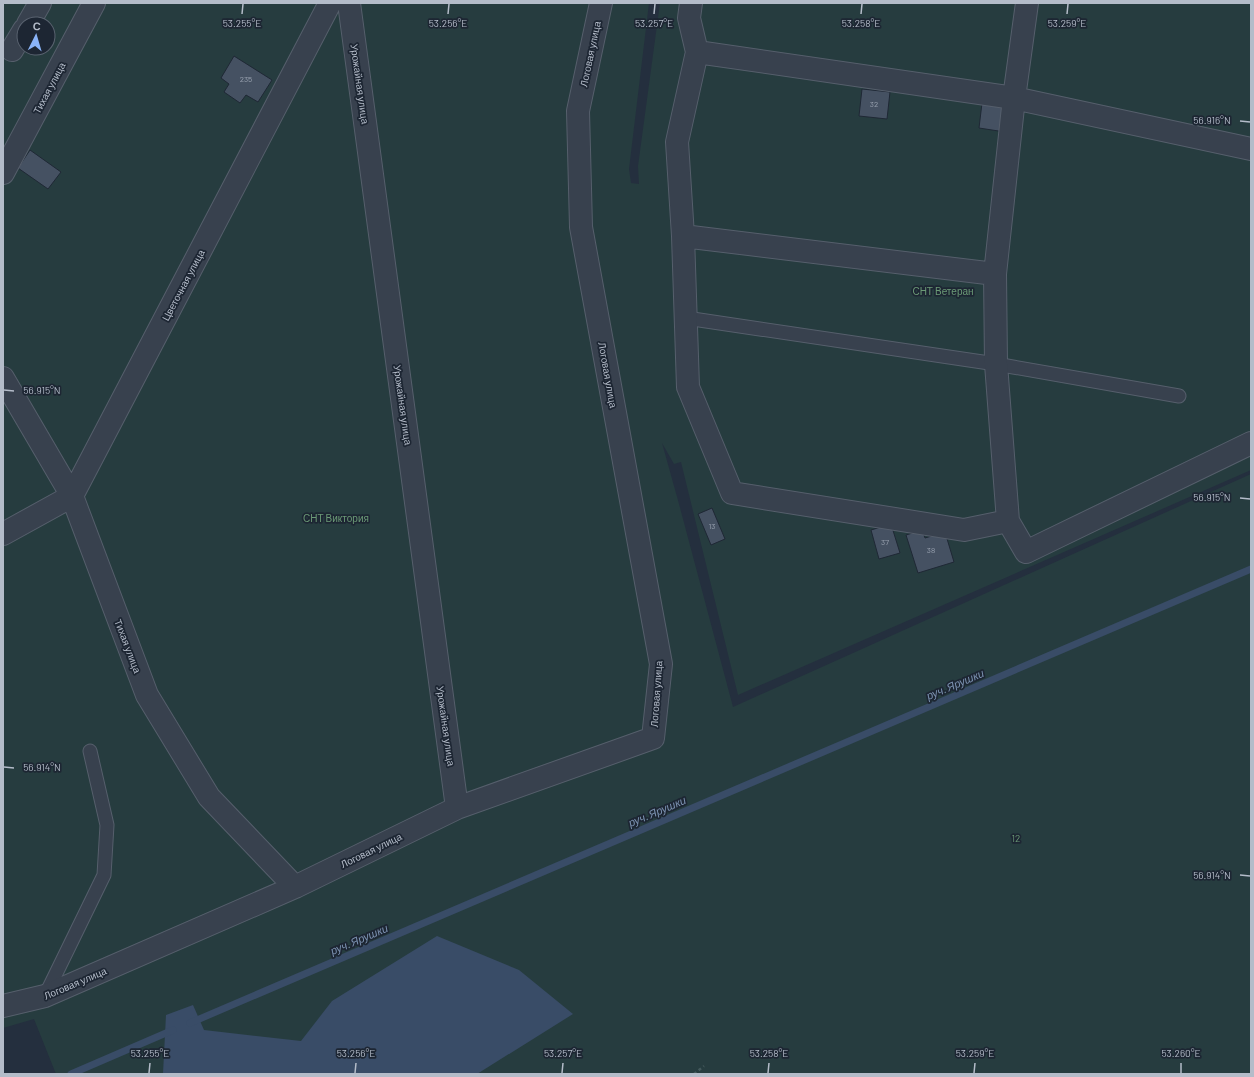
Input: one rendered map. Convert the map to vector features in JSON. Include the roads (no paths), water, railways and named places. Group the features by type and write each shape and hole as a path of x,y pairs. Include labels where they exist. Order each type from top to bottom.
{"street":[{"path":"33,16 40,3"},
{"name":"Тихая улица","path":"3,173 94,3"},
{"name":"Цветочная улица","path":"72,496 330,3"},
{"name":"Урожайная улица","path":"349,3 457,808"},
{"name":"Логовая улица","path":"3,1006 45,996 295,887 457,808 652,738 661,664 581,227 578,111 601,3"},
{"path":"691,3 689,18 697,52 677,142 683,236 688,387 732,493 964,530 1008,521"},
{"path":"1027,3 1014,98 995,274 996,364 1008,521 1026,552 1251,443"},
{"path":"12,50 16,43"},
{"path":"697,52 1014,98 1251,149"},
{"path":"683,236 995,274"},
{"name":"Тихая улица","path":"3,378 72,496 147,695 209,797 295,887"},
{"path":"3,534 72,496"}],"lane":[{"path":"686,318 996,364 1179,396"},
{"path":"45,996 104,874 107,825 90,752"}],"water":[{"path":"437,936 519,970 573,1014 477,1074 163,1074 166,1015 193,1005 204,1030 301,1041 332,1001"}],"waterway":[{"name":"руч. Ярушки","path":"190,1023 1251,569"},
{"name":"руч. Ярушки","path":"71,1074 173,1030"}],"park label":[{"name":"СНТ Ветеран","path":"943,291"},
{"name":"СНТ Виктория","path":"336,518"},
{"name":"12","path":"1016,838"}]}
